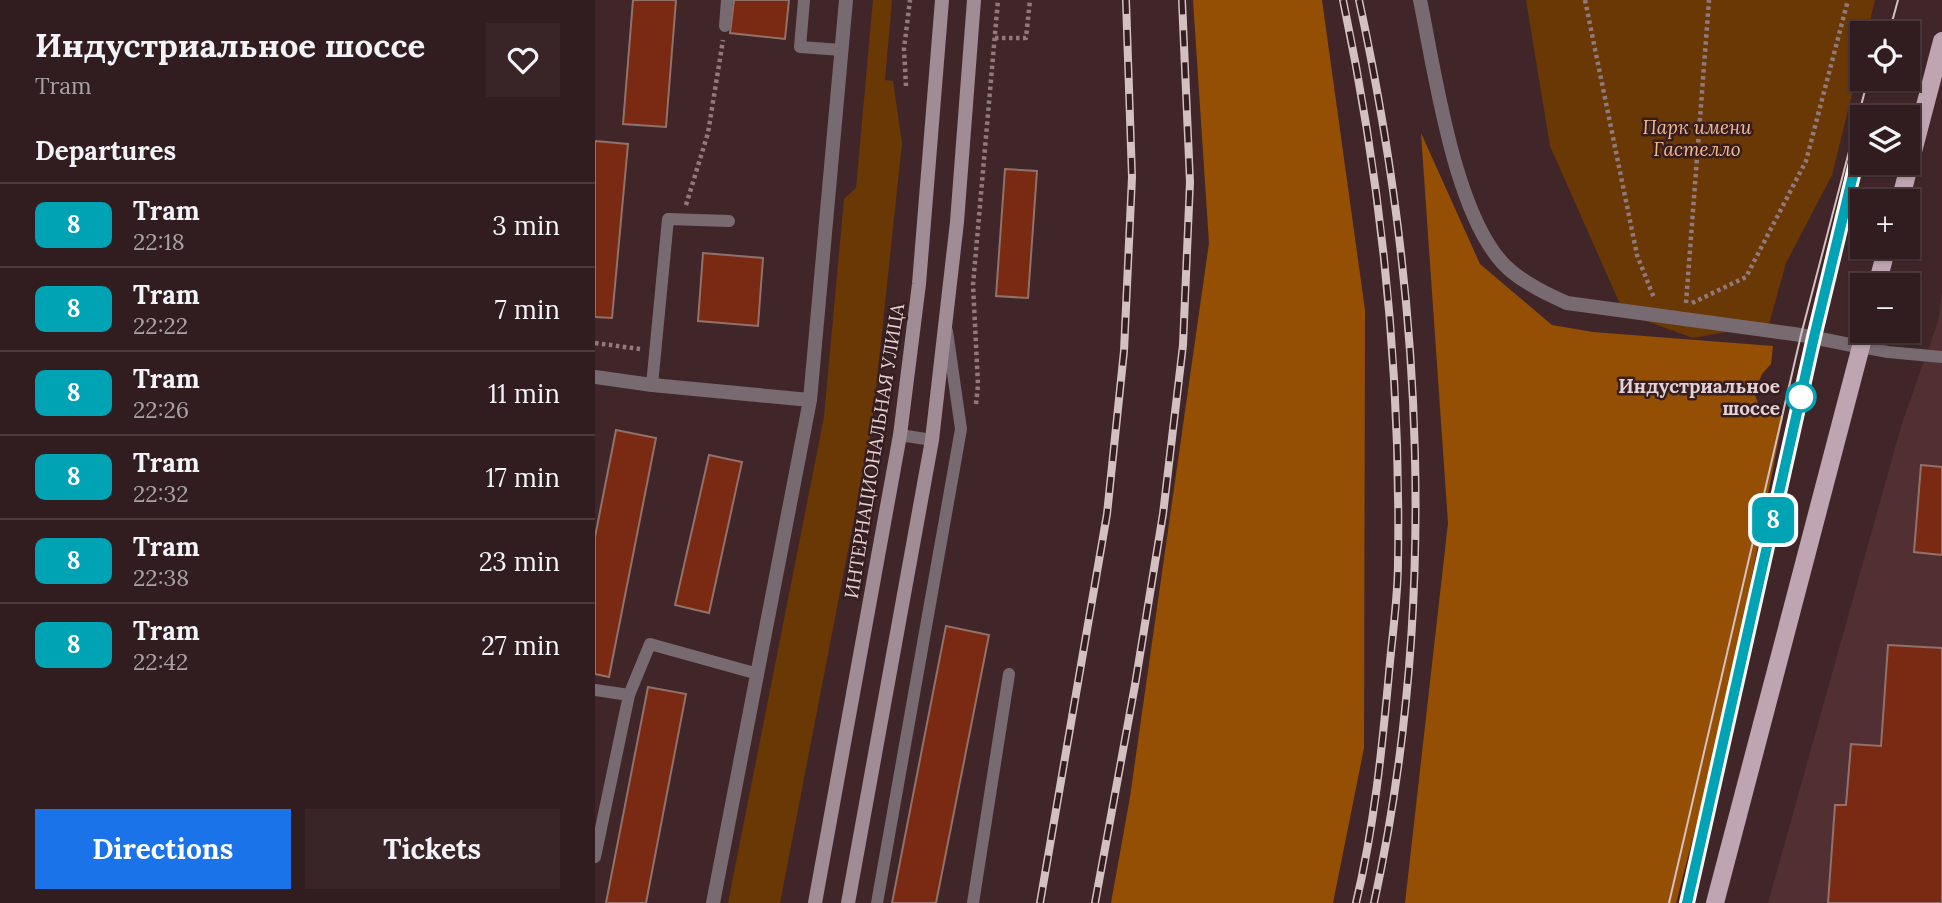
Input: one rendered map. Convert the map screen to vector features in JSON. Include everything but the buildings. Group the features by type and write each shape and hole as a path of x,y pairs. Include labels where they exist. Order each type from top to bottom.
{"main road":[{"name":"ИНТЕРНАЦИОНАЛЬНАЯ УЛИЦА","path":"815,903 900,435 919,284 942,0"},
{"path":"848,903 932,440 957,222 974,0"},
{"path":"1902,189 1942,41"},
{"path":"1715,903 1862,343"}],"street":[{"path":"713,903 810,400 846,0"},
{"path":"1420,0 1453,156 1473,215 1489,245 1510,270 1537,289 1567,303 1801,335 1850,338"},
{"path":"595,377 810,400"}],"lane":[{"path":"725,26 727,0"},
{"path":"804,0 800,47 842,50"},
{"path":"652,385 668,219 729,221"},
{"path":"877,903 961,429 946,321"},
{"path":"1871,343 1888,352 1942,357"},
{"path":"900,435 932,440"},
{"path":"595,857 629,695 650,644 758,674"},
{"path":"972,903 1009,674"},
{"path":"595,690 629,695"}],"path":[{"path":"906,86 904,49 909,0"},
{"path":"974,412 978,385 972,285 998,0"},
{"path":"995,38 1026,38 1030,0"},
{"path":"1585,0 1637,255 1655,300 1665,302"},
{"path":"1685,306 1709,0"},
{"path":"1675,304 1685,306 1746,277 1806,162 1848,0"},
{"path":"682,219 708,133 725,26"},
{"path":"595,342 655,351"}],"shaded area":[{"path":"1193,0 1322,0 1365,310 1364,748 1333,903 1111,903 1130,797 1209,243"},
{"path":"1421,133 1480,264 1552,325 1593,332 1773,346 1771,364 1762,374 1754,393 1759,405 1783,417 1725,714 1676,903 1405,903 1448,523"},
{"path":"1942,291 1942,903 1768,903 1902,423 1938,322"}],"green space":[{"path":"873,0 892,0 885,80 893,81 902,143 872,426 780,903 728,903 824,417 844,199 856,188"},
{"name":"Парк имени Гастелло","path":"1526,0 1875,0 1870,21 1850,21 1850,91 1853,91 1832,175 1786,263 1769,324 1693,338 1624,313 1550,146"}],"tram line":[{"path":"1892,21 1898,0"},
{"path":"1669,903 1801,335 1865,91"},
{"name":"8","path":"1687,903 1852,175"},
{"path":"1687,903 1837,237"}],"railway":[{"path":"1040,903 1107,514 1124,351 1132,177 1126,0"},
{"path":"1095,903 1163,514 1183,345 1190,182 1182,0"},
{"path":"1343,0 1368,140 1386,280 1398,491 1397,590 1383,730 1373,817 1356,903"},
{"path":"1359,0 1381,112 1397,224 1409,337 1415,451 1415,565 1408,678 1395,791 1374,903"}],"place":[{"name":"Индустриальное шоссе","path":"1801,397"}]}
